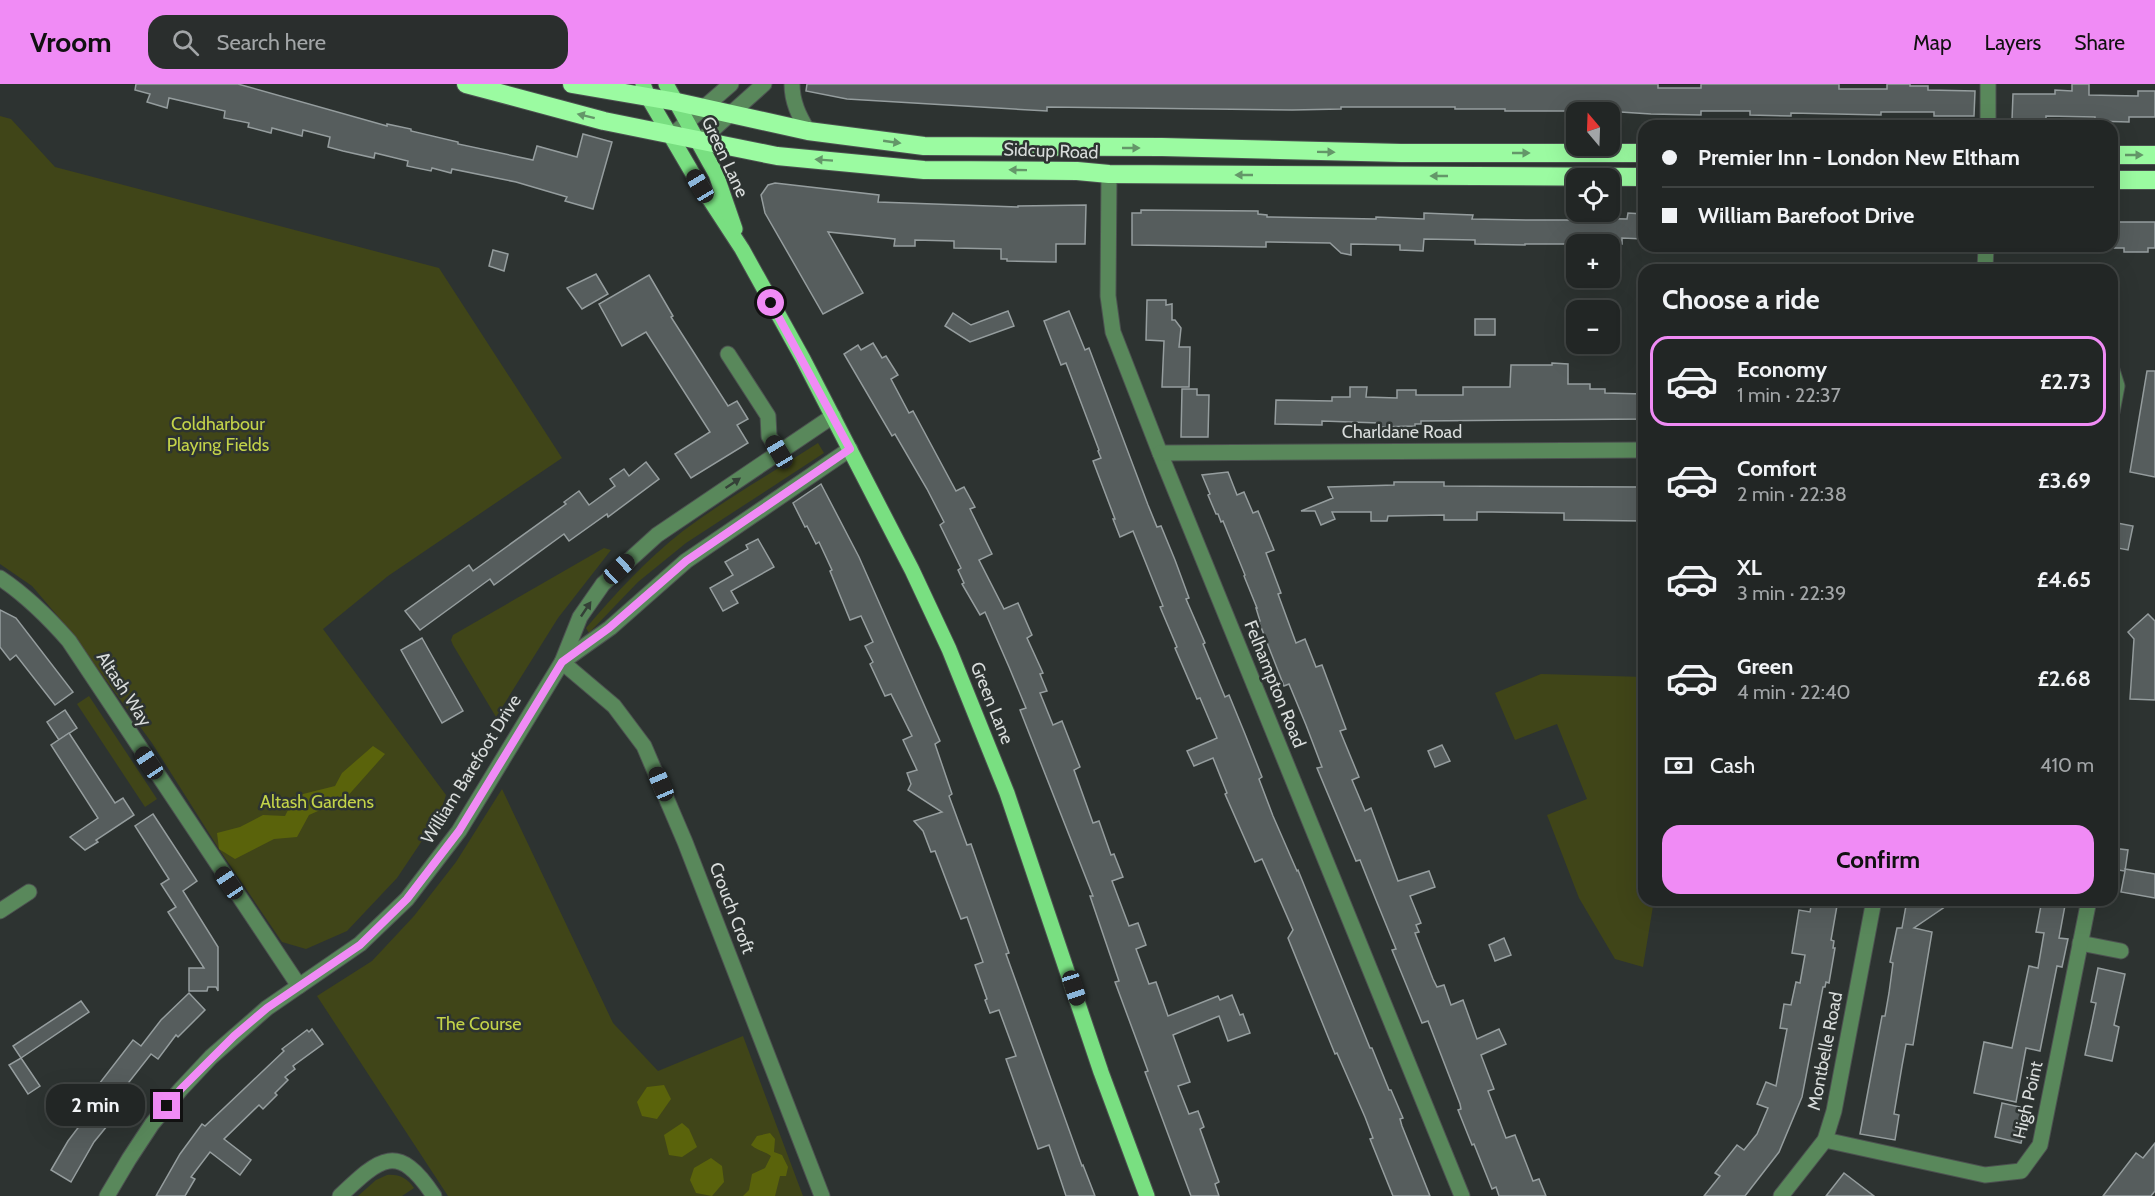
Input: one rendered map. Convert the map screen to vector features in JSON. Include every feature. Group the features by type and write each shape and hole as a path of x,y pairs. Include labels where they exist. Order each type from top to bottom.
{"highway":[{"name":"Sidcup Road","path":"466,84 699,142 777,156 924,170 1077,171 1109,174 1638,177"},
{"name":"Sidcup Road","path":"572,84 646,91 677,102 808,131 924,146 1162,147 1401,153 1638,153"},
{"path":"2118,155 2155,155"},
{"path":"2118,180 2155,180"}],"main road":[{"name":"Green Lane","path":"666,84 716,174 742,249"},
{"name":"Green Lane","path":"646,91 707,198 742,249 850,449 945,639 1007,794 1101,1072 1147,1196"}],"street":[{"path":"672,136 731,84"},
{"path":"699,142 764,84"},
{"path":"792,84 793,99 808,131"},
{"path":"1988,84 1988,120"},
{"name":"Felhampton Road","path":"1109,174 1108,296 1113,332 1461,1196"},
{"path":"728,354 768,416 769,436 779,452"},
{"name":"William Barefoot Drive","path":"107,1196 152,1124 181,1089 234,1036 267,1008 360,945 407,899 459,831 562,662 580,618 603,584 657,535 832,416"},
{"name":"William Barefoot Drive","path":"562,662 609,628 686,561 850,449"},
{"name":"Charldane Road","path":"1160,453 1638,450"},
{"name":"Altash Way","path":"0,578 23,594 49,617 69,641 299,986"},
{"name":"Crouch Croft","path":"562,662 614,706 644,746 685,842 822,1196"},
{"path":"0,912 29,892"},
{"name":"Montbelle Road","path":"1781,1196 1825,1140 1834,1111 1873,906"},
{"name":"High Point","path":"1825,1140 1985,1174 2021,1171 2040,1145 2088,906"},
{"path":"2080,943 2121,951"},
{"path":"340,1196 366,1171 385,1161 399,1162 415,1170 434,1196"}],"green space":[{"name":"Coldharbour Playing Fields","path":"0,116 11,119 55,167 439,268 562,458 388,576 323,629 446,795 440,814 397,878 347,931 306,949 282,942 219,849 152,743 67,627 32,586 0,564"},
{"path":"818,443 824,453 686,543 638,582 589,633 586,628 632,577 683,531"},
{"path":"604,548 611,550 558,618 496,717 453,645 451,640 453,635"},
{"path":"1541,674 1638,677 1638,906 1653,906 1643,967 1615,959 1579,898 1547,815 1587,799 1557,724 1515,740 1495,693"},
{"path":"89,696 157,799 145,807 77,704"},
{"name":"Altash Gardens","path":"373,746 385,754 345,799 309,815 297,837 274,839 235,859 219,849 217,833 240,827 263,815 285,816 295,796 335,786 342,773"},
{"name":"The Course","path":"502,789 613,1023 658,1071 743,1036 803,1196 448,1196 317,996 372,961 414,916 456,862"},
{"path":"664,1085 671,1099 657,1119 642,1116 637,1102 647,1087"},
{"path":"682,1123 689,1129 697,1147 682,1157 669,1155 664,1135"},
{"path":"770,1133 775,1139 774,1152 782,1155 788,1167 786,1176 780,1176 775,1196 743,1196 749,1190 752,1174 765,1168 771,1156 751,1145 757,1136"},
{"path":"711,1158 722,1166 724,1182 712,1196 696,1193 690,1180 694,1168"},
{"path":"387,1175 402,1177 414,1188 402,1196 358,1196 376,1180"}],"building":[{"path":"136,84 238,84 387,126 387,124 411,129 411,131 458,142 458,144 533,160 537,146 577,157 583,134 612,142 593,209 565,201 567,197 516,182 452,169 451,173 432,168 431,171 407,166 408,161 375,153 374,158 328,147 330,137 303,130 302,136 272,128 271,133 248,127 249,123 224,118 225,111 169,98 167,108 147,102 150,94 135,90"},
{"path":"807,84 1658,84 1658,88 1701,88 1701,84 1839,84 1839,89 1887,89 1887,84 1910,84 1910,86 1928,86 1928,90 1975,91 1974,116 1934,116 1934,112 1881,112 1881,115 1791,113 1791,116 1750,115 1750,111 1701,111 1701,115 1620,112 1620,102 1566,102 1566,111 1505,111 1505,109 1455,109 1455,107 1341,107 1341,109 1292,110 1047,107 1047,111 847,99 806,91"},
{"path":"2072,84 2089,84 2089,95 2138,96 2138,91 2155,91 2155,117 2129,117 2129,122 2095,120 2095,117 2046,116 2046,120 2012,120 2013,94 2055,94 2055,90 2072,91"},
{"path":"775,183 879,195 878,202 1018,207 1086,205 1085,244 1056,244 1056,262 1007,261 1007,259 1001,259 1001,249 954,248 954,241 915,240 915,246 894,246 895,239 828,232 863,293 823,314 765,213 761,195 768,185"},
{"path":"1141,210 1258,211 1258,214 1267,215 1267,217 1424,219 1424,213 1473,215 1472,219 1620,222 1620,219 1627,219 1628,213 1638,214 1638,239 1622,238 1622,244 1620,244 1620,234 1566,234 1566,244 1525,245 1475,244 1475,240 1424,239 1423,251 1400,250 1400,245 1351,244 1351,255 1341,253 1330,243 1266,242 1266,247 1132,245 1132,213 1141,213"},
{"path":"2118,222 2155,222 2155,248 2148,248 2148,252 2124,252 2124,248 2118,248"},
{"path":"493,250 508,254 504,271 489,266"},
{"path":"596,274 608,294 582,309 567,288"},
{"path":"649,275 673,316 671,317 728,406 737,401 748,419 737,425 748,443 691,478 675,454 710,432 646,332 622,346 599,304"},
{"path":"1147,300 1166,300 1166,305 1172,304 1172,320 1175,320 1181,328 1179,347 1190,347 1189,387 1162,387 1164,341 1146,340"},
{"path":"1008,311 1014,326 970,342 945,326 953,313 971,325"},
{"path":"1069,311 1085,350 1089,348 1148,505 1157,527 1161,526 1175,560 1189,598 1186,599 1205,643 1203,644 1225,697 1229,695 1262,777 1259,779 1273,816 1298,870 1370,1048 1372,1048 1403,1118 1400,1119 1402,1126 1430,1196 1393,1196 1370,1139 1373,1138 1365,1117 1337,1053 1335,1054 1288,938 1293,930 1262,859 1255,862 1225,794 1227,793 1213,758 1194,766 1187,751 1217,738 1175,648 1177,647 1160,607 1163,606 1133,531 1120,537 1093,461 1101,458 1099,450 1066,363 1061,365 1044,321"},
{"path":"1475,319 1495,319 1495,335 1475,335"},
{"path":"873,343 882,358 886,356 898,375 891,379 909,413 913,411 956,491 964,487 975,507 970,509 992,554 979,560 1004,609 1018,603 1032,635 1027,638 1043,673 1040,674 1047,691 1040,693 1053,725 1062,721 1080,767 1074,770 1093,823 1099,821 1111,855 1114,854 1123,877 1112,881 1129,926 1138,923 1146,945 1136,949 1149,984 1156,982 1168,1016 1218,996 1220,1000 1232,995 1240,1015 1243,1014 1250,1033 1228,1041 1219,1016 1173,1035 1190,1082 1178,1086 1189,1114 1198,1111 1204,1127 1200,1129 1219,1182 1215,1184 1219,1196 1191,1196 1145,1072 1148,1071 1115,982 1119,981 1090,896 1093,896 1020,710 1026,708 985,612 980,615 962,584 964,583 958,570 961,568 940,525 944,522 895,434 892,436 844,354 858,345 861,350"},
{"path":"1552,363 1568,364 1568,384 1590,384 1590,389 1605,389 1605,393 1638,394 1638,419 1421,421 1421,424 1415,424 1415,426 1379,427 1379,423 1322,421 1322,425 1275,424 1276,400 1332,401 1332,397 1350,397 1350,387 1367,387 1366,397 1397,398 1397,390 1416,390 1416,395 1463,395 1463,387 1510,387 1511,365 1552,365"},
{"path":"2147,371 2155,371 2155,477 2130,472"},
{"path":"1182,389 1197,389 1197,395 1209,395 1208,437 1181,437"},
{"path":"646,462 659,479 608,517 607,514 569,541 564,534 494,585 490,579 420,630 405,611 469,565 473,571 566,504 564,502 579,491 589,505 615,486 610,479 624,469 629,476"},
{"path":"1228,472 1237,495 1244,492 1253,513 1258,511 1274,550 1266,553 1296,643 1305,639 1316,667 1322,665 1346,729 1340,731 1359,777 1352,780 1365,811 1371,808 1398,881 1429,871 1435,887 1410,896 1421,923 1416,925 1419,932 1415,933 1433,979 1437,987 1444,985 1451,1005 1463,1000 1477,1039 1499,1029 1506,1044 1481,1055 1494,1089 1488,1091 1506,1138 1515,1135 1533,1181 1539,1179 1546,1196 1499,1196 1496,1187 1492,1189 1474,1144 1472,1145 1458,1110 1461,1109 1460,1104 1428,1021 1422,1023 1392,950 1396,949 1360,860 1356,861 1317,768 1322,767 1306,725 1289,684 1284,686 1259,622 1257,608 1245,575 1223,521 1221,522 1216,514 1208,495 1210,494 1202,475"},
{"path":"1394,482 1444,482 1444,486 1638,487 1638,521 1564,520 1564,513 1477,512 1477,520 1444,520 1444,515 1388,516 1387,521 1371,521 1371,512 1332,512 1335,519 1321,525 1315,511 1301,511 1333,498 1328,487 1394,485"},
{"path":"821,484 859,557 940,741 935,744 952,794 949,796 967,845 971,844 1009,953 1006,954 1082,1166 1095,1196 1066,1196 1049,1145 1038,1149 1006,1059 1016,1056 999,1010 990,1013 985,1000 987,999 975,965 983,962 967,917 961,919 935,851 931,852 923,831 914,821 942,812 908,790 911,784 907,773 917,770 903,740 912,736 891,694 885,696 870,664 873,662 865,646 873,642 861,616 850,620 819,542 816,544 793,503"},
{"path":"2118,523 2133,526 2128,550 2118,548"},
{"path":"758,539 774,567 731,591 738,603 723,611 710,588 733,575 725,562 748,549 746,545"},
{"path":"0,610 16,618 73,692 55,705 16,655 10,660 0,647"},
{"path":"2148,614 2155,621 2155,700 2130,699 2134,639 2128,632"},
{"path":"422,638 463,711 442,723 401,650"},
{"path":"65,710 77,728 59,740 47,722"},
{"path":"69,733 115,803 123,798 134,815 85,850 70,837 98,818 51,745"},
{"path":"1442,745 1450,761 1435,767 1428,751"},
{"path":"153,814 197,881 183,891 218,947 218,991 216,987 208,987 207,991 189,991 189,968 204,968 168,912 176,907 161,884 169,879 135,826"},
{"path":"2118,849 2128,850 2125,869 2155,874 2155,898 2121,892 2125,871 2118,870"},
{"path":"1811,906 1837,906 1831,940 1834,941 1833,948 1835,948 1829,983 1826,982 1823,987 1802,1097 1779,1152 1745,1196 1704,1196 1720,1176 1715,1173 1737,1145 1744,1150 1757,1134 1768,1108 1757,1104 1766,1082 1776,1086 1787,1029 1780,1028 1784,1004 1791,1005 1796,982 1800,983 1805,955 1792,953 1799,910 1810,912"},
{"path":"1906,906 1946,906 1914,928 1932,932 1913,1045 1906,1044 1902,1066 1894,1114 1899,1115 1895,1140 1860,1134 1882,1016 1885,1016 1893,963 1890,962 1897,928 1902,928"},
{"path":"2041,906 2065,906 2059,938 2068,939 2062,967 2057,966 2040,1051 2026,1048 2016,1102 1974,1093 1984,1042 2012,1048 2029,966 2038,968 2044,933 2036,932"},
{"path":"1504,938 1511,955 1495,961 1489,945"},
{"path":"2098,968 2125,974 2114,1025 2119,1027 2112,1061 2085,1055 2096,1003 2091,1002"},
{"path":"189,993 205,1010 178,1037 176,1035 158,1059 151,1054 100,1119 82,1106 133,1040 141,1046 161,1020"},
{"path":"81,1001 89,1012 21,1058 13,1046"},
{"path":"312,1029 323,1044 293,1066 295,1069 285,1077 288,1080 263,1109 259,1105 224,1139 251,1160 240,1175 210,1152 191,1177 195,1179 185,1196 156,1196 180,1154 202,1124 205,1126 284,1051 282,1049 307,1030 309,1032"},
{"path":"21,1058 40,1086 28,1094 9,1065"},
{"path":"2002,1103 2029,1109 2021,1143 1995,1137"},
{"path":"90,1112 107,1126 94,1142 71,1182 51,1170 68,1141"},
{"path":"2155,1143 2155,1191 2151,1196 2103,1196 2136,1153 2143,1158"},
{"path":"1844,1173 1874,1196 1826,1196"}],"route":[{"path":"167,1106 211,1057 234,1036 267,1008 360,945 407,899 459,831 562,662 609,628 686,561 850,449 771,303"}]}
